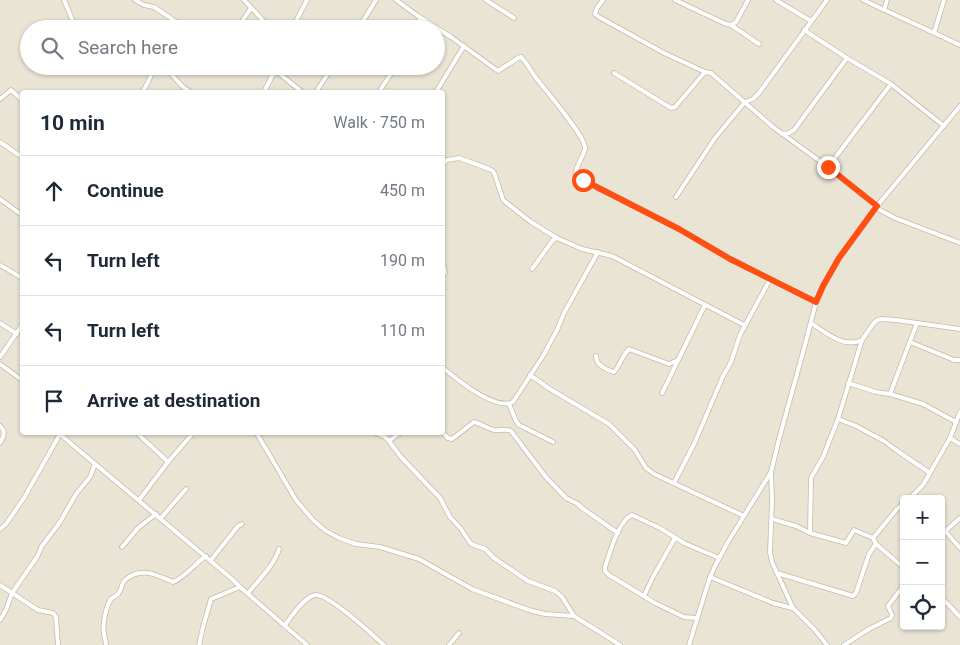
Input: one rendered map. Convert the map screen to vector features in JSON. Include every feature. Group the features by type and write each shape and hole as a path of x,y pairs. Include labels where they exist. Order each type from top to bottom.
{"street":[{"path":"64,0 72,19"},
{"path":"135,0 144,5 154,7 174,20"},
{"path":"244,0 262,20"},
{"path":"297,20 307,0"},
{"path":"364,20 376,0"},
{"path":"396,0 424,20"},
{"path":"486,0 514,18"},
{"path":"603,0 595,14 664,53 711,73 782,134 828,167 876,207 895,218 960,243"},
{"path":"675,0 731,25 759,44"},
{"path":"687,5 690,0"},
{"path":"731,25 736,22 748,0"},
{"path":"776,0 811,21"},
{"path":"676,198 715,138 745,102 753,99 759,93 827,0"},
{"path":"863,0 960,46"},
{"path":"884,10 888,0"},
{"path":"934,33 944,0"},
{"path":"243,20 251,8"},
{"path":"804,30 890,84 944,126"},
{"path":"445,33 498,71 518,58 524,60 535,78 562,110 584,142 585,149 576,169 576,173 583,180 679,229 730,259 816,302"},
{"path":"437,90 464,46"},
{"path":"782,134 794,130 847,58"},
{"path":"614,73 671,108 675,107 705,72"},
{"path":"144,90 150,75"},
{"path":"172,75 187,90"},
{"path":"265,90 272,75"},
{"path":"284,75 300,90"},
{"path":"317,90 327,75"},
{"path":"380,90 390,75"},
{"path":"828,167 890,84"},
{"path":"0,99 11,90 20,98"},
{"path":"827,645 793,608 772,562 770,552 772,519 771,472 778,439 806,345 816,302 823,286 839,258 876,207 959,108"},
{"path":"0,142 20,156"},
{"path":"445,162 447,160 458,158 493,171 503,200 531,222 556,238 575,247 612,256 744,325"},
{"path":"0,199 20,214"},
{"path":"532,269 556,238"},
{"path":"445,369 483,396 509,404 513,402 557,330 564,313 598,252"},
{"path":"0,265 20,277"},
{"path":"674,483 695,442 723,376 731,362 744,325 770,279"},
{"path":"662,393 705,305"},
{"path":"810,533 811,478 823,457 838,419 862,340 877,320 882,319 960,329"},
{"path":"0,323 17,334"},
{"path":"811,323 833,338 844,342 862,340"},
{"path":"890,394 917,324"},
{"path":"0,357 20,329"},
{"path":"910,342 954,360 960,360"},
{"path":"596,356 598,364 614,372 629,349 669,364 678,360"},
{"path":"0,364 20,379"},
{"path":"530,375 609,424 635,450 643,460 646,468 654,474 744,516"},
{"path":"848,383 923,404 956,422"},
{"path":"509,404 519,424 553,442"},
{"path":"913,495 923,485 950,438 960,412"},
{"path":"838,419 884,441 930,473"},
{"path":"445,435 452,439 474,422 493,430 505,429 511,431 543,473 564,496 618,533"},
{"path":"0,426 4,430 0,443"},
{"path":"0,529 6,524 24,498 59,435"},
{"path":"62,435 211,560 307,645"},
{"path":"139,435 168,462"},
{"path":"139,500 191,435"},
{"path":"258,435 296,500 313,520 338,538 356,544 380,547 419,560 472,589 529,610 546,614 574,616"},
{"path":"381,435 389,440 401,457 440,498 450,516 471,544 485,549 499,562 528,581 555,591 562,597 574,616 620,645"},
{"path":"389,440 396,435"},
{"path":"950,438 960,444"},
{"path":"0,620 12,593 60,522 76,494 90,477 95,464"},
{"path":"689,645 710,577 771,472"},
{"path":"161,518 186,489"},
{"path":"873,538 900,506"},
{"path":"122,547 138,528 156,514"},
{"path":"697,618 684,617 608,575 605,567 618,533 628,516 632,515 660,528 675,538 720,558"},
{"path":"945,531 960,518"},
{"path":"772,519 796,526 810,533 846,543 854,530 873,538 876,544 900,565"},
{"path":"211,560 238,526 242,524"},
{"path":"945,535 960,548"},
{"path":"644,596 675,538"},
{"path":"776,573 853,596 856,593 868,554 876,544"},
{"path":"248,593 267,570 278,554 279,549"},
{"path":"106,645 103,631 106,613 110,602 119,593 124,581 140,572 147,572 173,582 187,574 197,562 206,556"},
{"path":"710,577 774,603 793,608"},
{"path":"0,585 38,610 55,614 58,645"},
{"path":"199,645 202,627 211,599 240,587"},
{"path":"844,645 891,618 892,614 888,606 900,590"},
{"path":"285,625 297,609 308,599 313,595 319,595 330,600 384,645"},
{"path":"945,601 960,618"},
{"path":"449,645 459,633"}],"shaded area":[{"path":"0,0 960,0 960,645 0,645"}],"route":[{"path":"583,180 679,229 730,259 816,302 839,258 877,206 828,167"}]}
